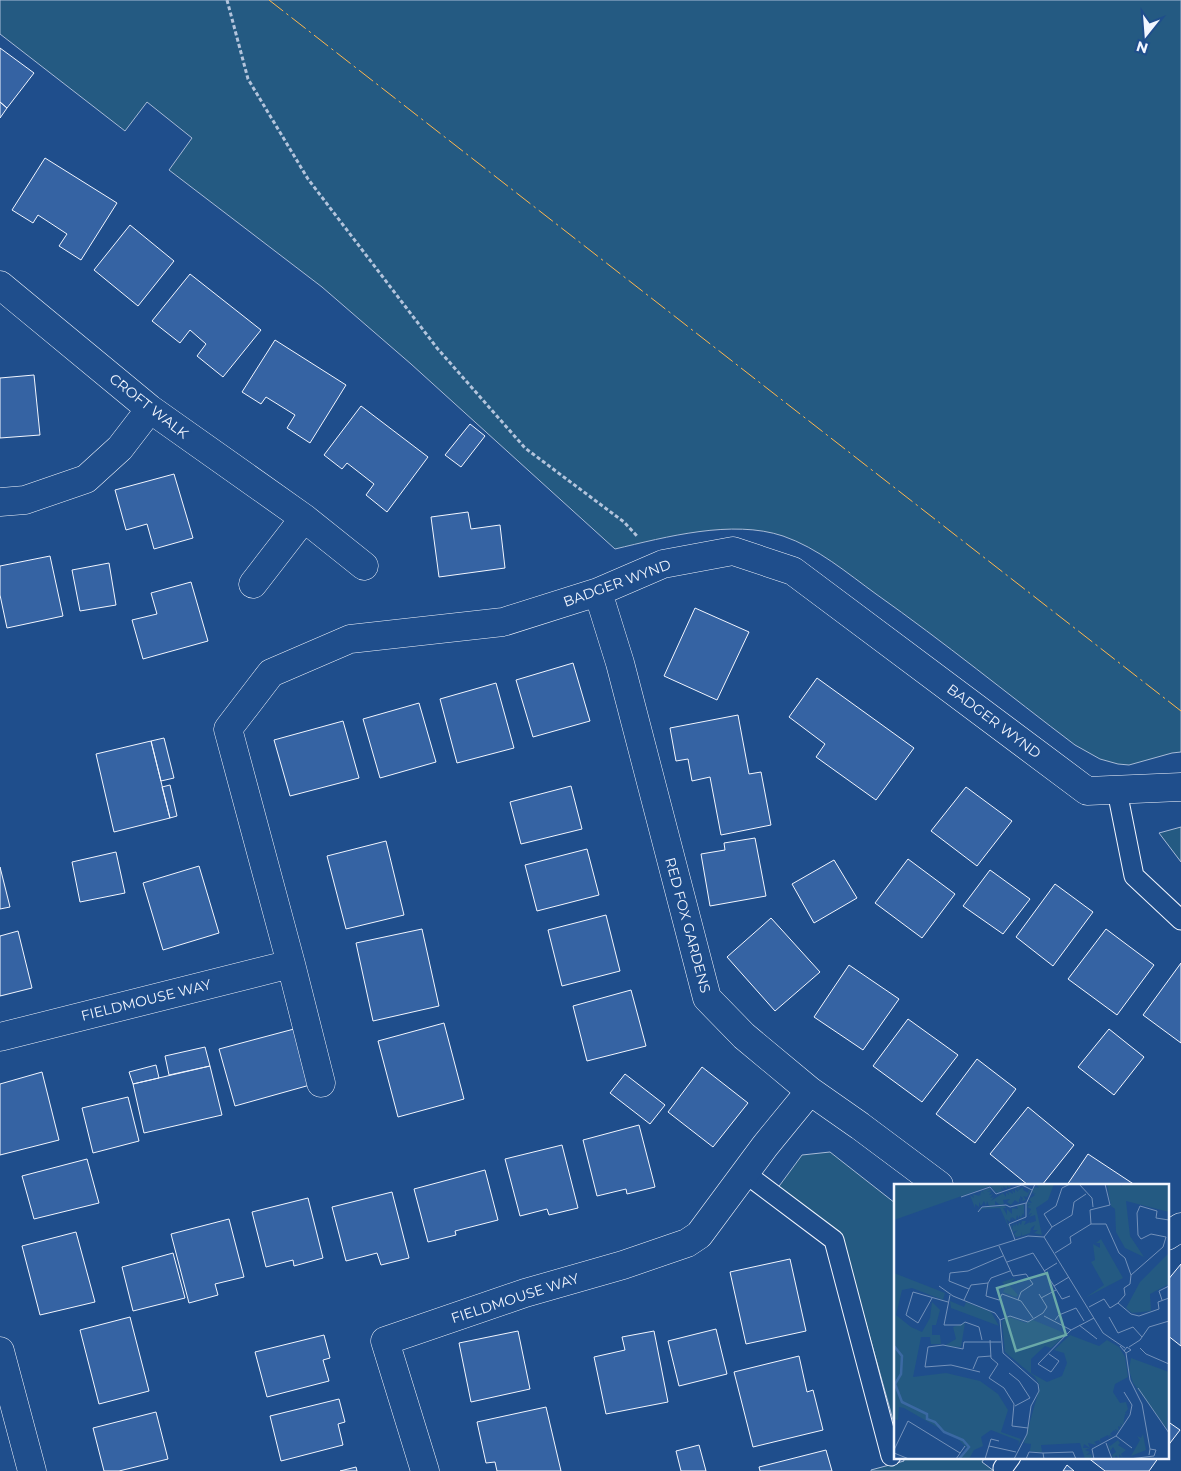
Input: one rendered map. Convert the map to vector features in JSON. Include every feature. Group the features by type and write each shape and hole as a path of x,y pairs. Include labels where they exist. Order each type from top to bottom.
{"street":[{"name":"CROFT WALK","path":"0,285 150,409 304,518 364,566"},
{"path":"0,502 25,500 86,479 120,448 150,409"},
{"path":"252,584 304,518"},
{"name":"BADGER WYND","path":"291,964 228,729 271,673 350,640 503,622 598,592 663,564 733,550 793,571 1088,791 1181,788"},
{"name":"RED FOX GARDENS","path":"598,592 620,664 707,998 744,1036 810,1091 938,1184"},
{"path":"291,964 321,1083"},
{"name":"FIELDMOUSE WAY","path":"0,1037 291,964"},
{"name":"FIELDMOUSE WAY","path":"425,1471 385,1341 525,1293 622,1265 688,1243 699,1235 745,1172 810,1091"},
{"path":"1168,1235 1181,1226"},
{"path":"0,1351 32,1471"}],"lane":[{"path":"1116,791 1134,876 1181,920"},
{"path":"745,1172 834,1240 891,1456"}],"path":[{"path":"227,0 248,79 308,179 437,348 525,448 624,522 663,564"}],"shaded area":[{"path":"0,0 1181,0 1181,752 1129,765 1100,759 1075,745 832,562 808,547 783,536 763,531 721,529 677,535 615,549 411,364 322,287 169,170 192,138 147,102 125,131 0,34"},
{"path":"1181,827 1181,862 1159,833"},
{"path":"830,1152 894,1202 894,1423 842,1238 777,1189 802,1155"},
{"path":"903,1458 984,1458 982,1462 994,1471 871,1471 904,1461"}],"building":[{"path":"0,48 34,73 7,108 0,102"},
{"path":"0,102 7,108 0,118"},
{"path":"45,158 117,203 81,260 59,246 67,234 38,215 33,223 12,210"},
{"path":"130,225 174,261 138,306 94,270"},
{"path":"190,274 261,330 223,377 197,356 206,344 190,330 180,343 152,321"},
{"path":"275,340 346,385 310,443 287,428 295,415 266,397 261,404 242,392"},
{"path":"34,375 40,435 0,438 0,378"},
{"path":"361,406 428,457 387,512 366,495 374,484 347,463 342,469 324,455"},
{"path":"470,424 485,436 461,467 445,455"},
{"path":"174,474 193,538 154,549 147,524 126,530 115,490"},
{"path":"468,512 471,529 500,525 505,568 439,577 431,517"},
{"path":"50,556 63,616 7,628 0,595 0,566"},
{"path":"109,563 116,605 80,611 72,570"},
{"path":"191,582 208,641 143,659 132,620 157,614 151,593"},
{"path":"695,608 749,632 717,700 664,676"},
{"path":"573,663 590,721 533,737 516,680"},
{"path":"817,678 914,748 876,800 816,757 825,744 789,717"},
{"path":"496,683 514,748 457,763 440,699"},
{"path":"419,703 436,762 380,778 363,719"},
{"path":"738,715 749,774 761,772 771,825 721,835 710,777 692,781 688,759 676,761 670,728"},
{"path":"343,721 359,778 290,796 274,740"},
{"path":"164,738 174,778 161,781 151,741"},
{"path":"151,741 170,818 114,832 96,754"},
{"path":"170,785 177,816 170,818 162,787"},
{"path":"571,786 582,829 521,844 510,802"},
{"path":"966,787 1012,821 977,866 931,831"},
{"path":"755,838 766,896 710,906 701,854 725,850 724,843"},
{"path":"386,841 404,915 346,929 327,856"},
{"path":"587,849 599,895 537,911 525,865"},
{"path":"116,852 125,893 80,902 72,862"},
{"path":"908,859 955,894 922,938 875,903"},
{"path":"834,860 857,898 814,923 792,884"},
{"path":"199,866 219,933 163,950 143,883"},
{"path":"0,867 10,907 0,909"},
{"path":"990,870 1030,899 1003,934 963,906"},
{"path":"1055,884 1093,912 1053,966 1016,937"},
{"path":"606,915 620,971 562,986 548,930"},
{"path":"771,918 820,972 775,1011 727,957"},
{"path":"422,929 439,1006 373,1021 356,943"},
{"path":"1106,929 1154,965 1117,1015 1068,979"},
{"path":"18,931 32,988 0,996 0,936"},
{"path":"1181,963 1181,1043 1143,1015"},
{"path":"849,965 899,999 863,1050 814,1017"},
{"path":"631,990 646,1046 587,1061 573,1006"},
{"path":"908,1019 958,1055 922,1102 873,1066"},
{"path":"444,1023 464,1099 398,1117 378,1041"},
{"path":"294,1029 310,1085 235,1106 219,1049"},
{"path":"1109,1029 1144,1057 1114,1095 1078,1067"},
{"path":"205,1047 210,1066 169,1075 165,1056"},
{"path":"977,1059 1016,1089 975,1143 936,1114"},
{"path":"156,1065 159,1078 133,1084 129,1072"},
{"path":"210,1066 222,1115 144,1133 133,1084"},
{"path":"702,1067 748,1103 713,1147 668,1112"},
{"path":"42,1072 59,1140 0,1155 0,1084"},
{"path":"625,1074 665,1105 650,1124 610,1093"},
{"path":"128,1097 139,1141 93,1153 82,1108"},
{"path":"1028,1107 1074,1145 1043,1184 1027,1184 990,1154"},
{"path":"639,1125 655,1187 627,1194 626,1189 597,1196 583,1140"},
{"path":"562,1145 578,1208 549,1215 547,1209 520,1216 505,1159"},
{"path":"1088,1154 1133,1184 1068,1184"},
{"path":"87,1159 99,1203 34,1219 22,1176"},
{"path":"485,1170 498,1220 455,1231 456,1235 428,1242 414,1189"},
{"path":"392,1192 409,1258 381,1265 377,1253 346,1261 332,1207"},
{"path":"308,1198 323,1258 294,1266 293,1260 266,1267 252,1212"},
{"path":"229,1219 244,1277 215,1284 218,1295 189,1303 171,1234"},
{"path":"76,1232 95,1302 40,1315 22,1246"},
{"path":"173,1253 185,1298 133,1311 122,1267"},
{"path":"790,1259 806,1331 746,1344 730,1272"},
{"path":"1181,1264 1181,1346 1168,1336 1168,1280"},
{"path":"130,1317 149,1391 99,1404 80,1330"},
{"path":"716,1329 727,1374 679,1386 668,1341"},
{"path":"518,1331 530,1389 471,1402 459,1343"},
{"path":"654,1331 668,1402 606,1414 594,1357 625,1350 622,1337"},
{"path":"324,1335 330,1358 323,1360 329,1381 267,1397 255,1352"},
{"path":"799,1356 807,1392 813,1390 823,1430 753,1447 734,1372"},
{"path":"339,1399 345,1422 338,1424 343,1445 281,1461 270,1416"},
{"path":"546,1407 561,1471 497,1471 495,1462 486,1463 477,1422"},
{"path":"156,1412 168,1459 119,1471 104,1471 93,1428"},
{"path":"1168,1422 1180,1430 1168,1446"},
{"path":"699,1445 706,1471 681,1471 676,1451"},
{"path":"826,1450 832,1471 760,1471 759,1467"},
{"path":"1088,1458 1158,1458 1149,1471 1105,1471"},
{"path":"1067,1465 1074,1471 1063,1471"},
{"path":"356,1467 357,1471 340,1471"}],"power":[{"path":"269,0 1181,711"}]}
